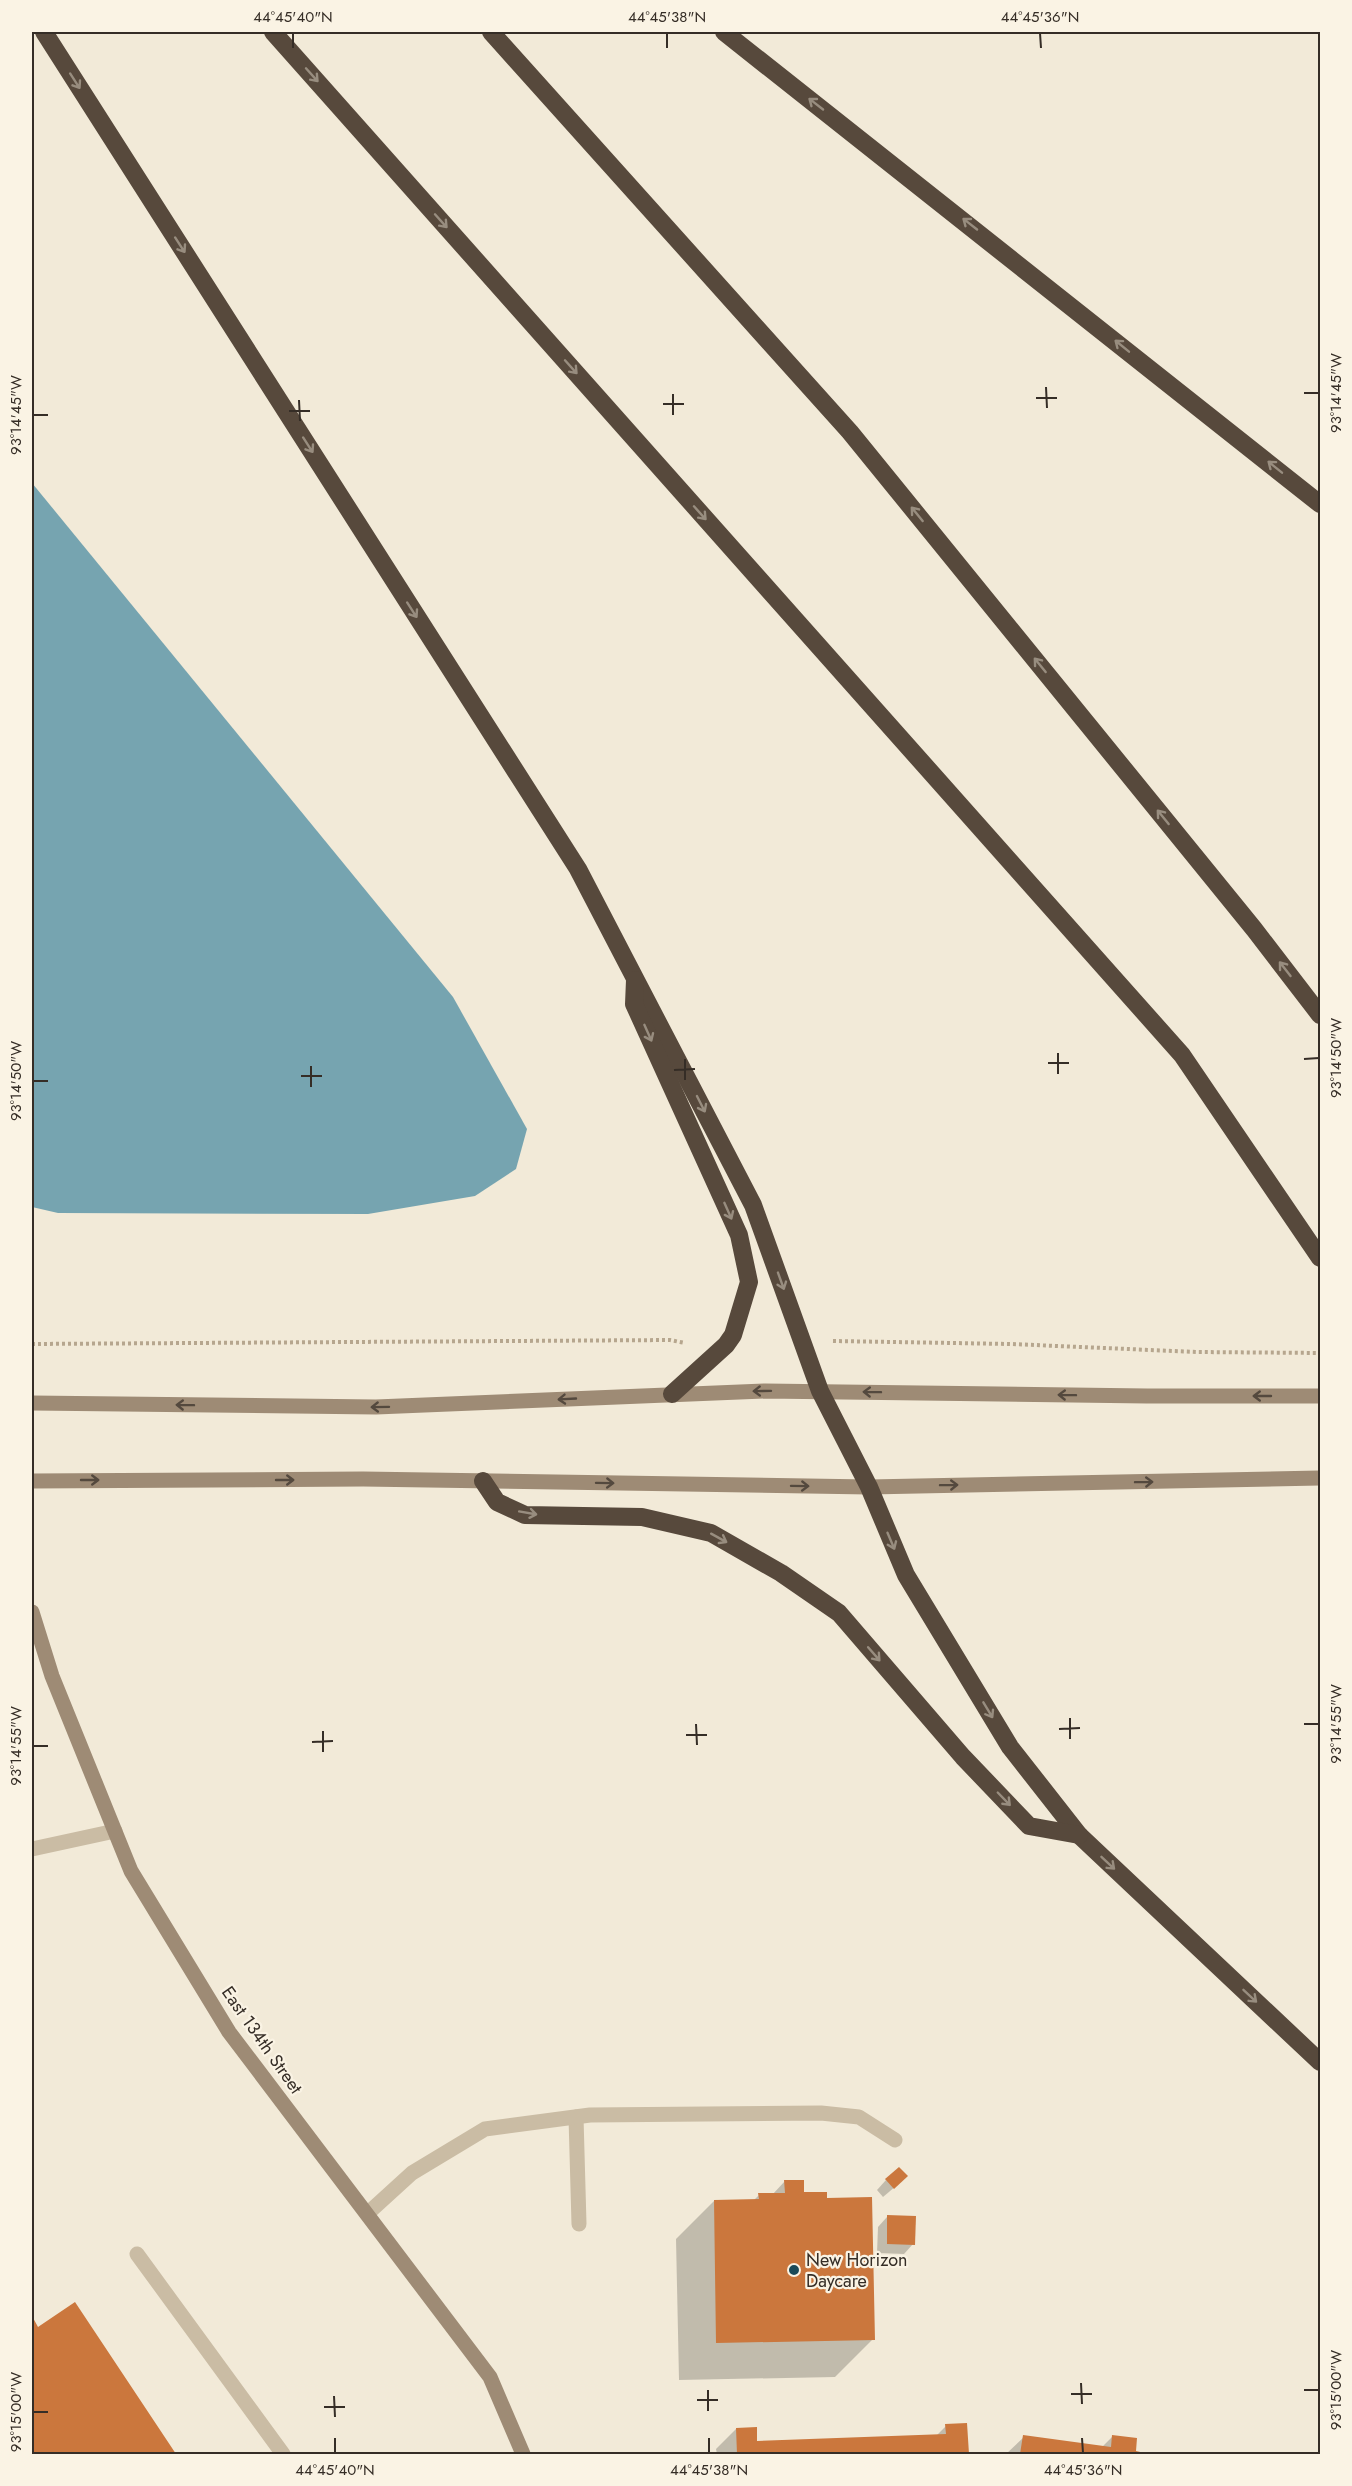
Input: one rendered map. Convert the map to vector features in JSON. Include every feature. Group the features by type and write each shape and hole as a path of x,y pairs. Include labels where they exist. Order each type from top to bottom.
{"highway":[{"path":"44,32 578,869 753,1205 804,1341 820,1391 869,1487 906,1575 1010,1747 1079,1836 1320,2062"},
{"path":"273,32 1182,1055 1316,1251"},
{"path":"491,32 850,432 1254,929 1320,1015"},
{"path":"724,32 1320,504"},
{"path":"635,978 634,1004 739,1235 749,1282 733,1335 726,1345 672,1394"},
{"path":"483,1481 497,1502 525,1515 642,1517 711,1533 781,1573 839,1614 963,1756 1029,1826 1079,1836"}],"street":[{"path":"32,1403 376,1407 672,1394 820,1391 1320,1396"},
{"path":"32,1481 483,1481 869,1487 1320,1478"},
{"name":"East 134th Street","path":"32,1612 52,1676 131,1871 229,2032 490,2377 523,2454"}],"lane":[{"path":"32,1849 115,1831"},
{"path":"367,2214 412,2173 485,2129 590,2115 821,2113 859,2117 896,2140"},
{"path":"576,2117 579,2224"},
{"path":"137,2254 283,2454"}],"path":[{"path":"32,1344 670,1340 705,1346 726,1345"},
{"path":"804,1341 1011,1344 1197,1352 1320,1353"}],"water":[{"path":"32,483 453,997 527,1129 516,1169 475,1196 368,1214 58,1213 32,1207"}],"building":[{"path":"899,2167 908,2176 894,2189 885,2179"},
{"name":"New Horizon Daycare","path":"784,2180 804,2180 804,2192 827,2192 827,2198 872,2197 875,2340 716,2343 714,2200 759,2199 758,2193 785,2193"},
{"path":"887,2215 916,2216 915,2245 887,2244"},
{"path":"75,2302 176,2454 32,2454 32,2316 38,2327"},
{"path":"967,2423 969,2454 737,2454 736,2428 757,2427 757,2441 946,2434 945,2424"},
{"path":"1023,2435 1111,2447 1112,2435 1137,2438 1136,2451 1149,2454 1020,2454"}],"place":[{"name":"New Horizon Daycare","path":"794,2270"}]}
